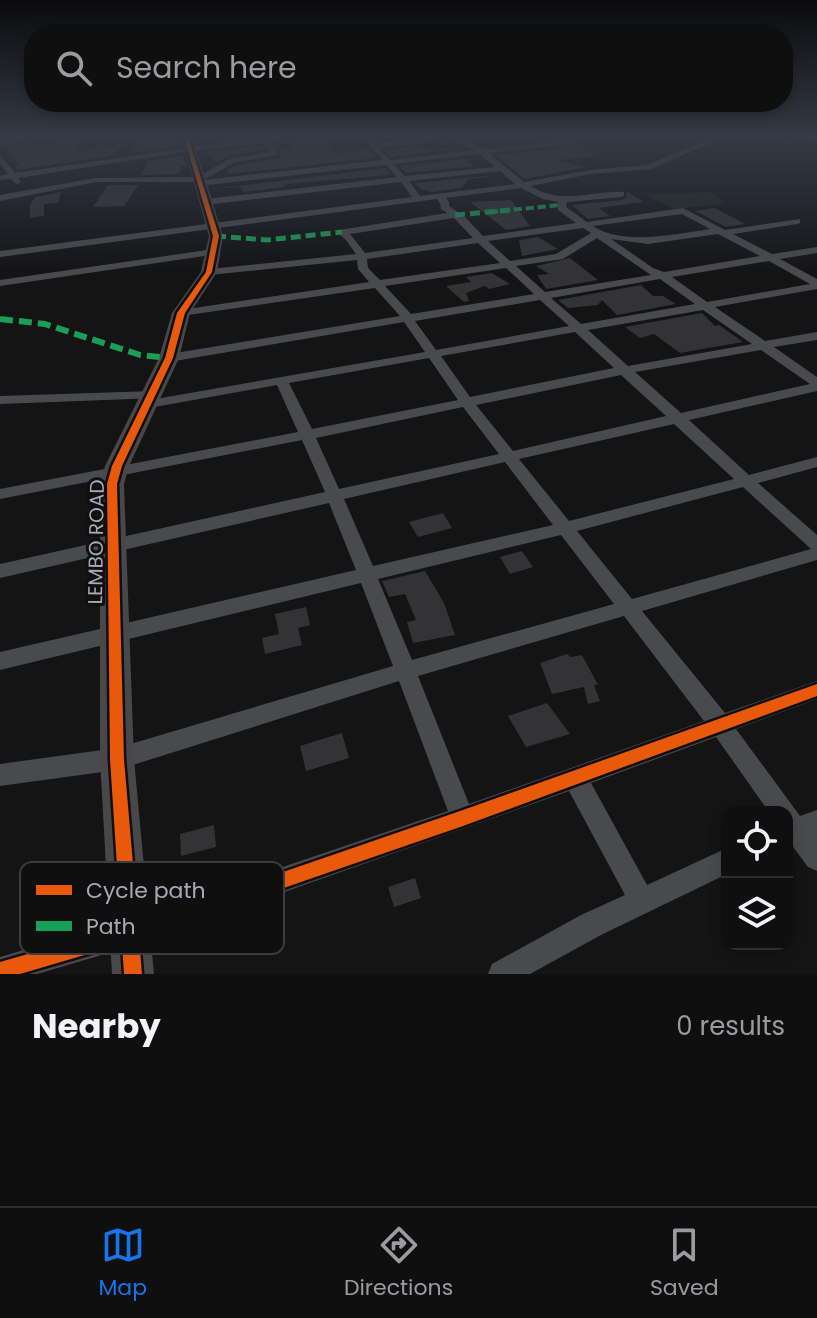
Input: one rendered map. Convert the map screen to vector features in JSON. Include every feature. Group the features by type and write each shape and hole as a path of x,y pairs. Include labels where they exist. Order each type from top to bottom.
{"street":[{"path":"16,182 19,194"},
{"path":"0,198 83,182"},
{"path":"112,182 204,197 417,198 537,182"},
{"path":"200,182 216,236 212,262"},
{"path":"204,197 216,182"},
{"path":"0,254 204,197 280,182"},
{"path":"204,197 365,182"},
{"path":"406,182 417,198"},
{"path":"521,182 547,197 563,199 621,194"},
{"path":"437,195 445,202 444,207 817,545"},
{"path":"563,199 561,208 596,234 661,275 817,385"},
{"path":"0,283 212,262 362,261 479,238 683,211 817,284"},
{"path":"455,215 342,232 350,238 377,284 387,292 467,403 719,723 817,858"},
{"path":"181,313 559,257 596,234 648,241 797,221"},
{"path":"169,358 817,250"},
{"name":"LEMBO ROAD","path":"124,862 117,759 111,547 114,474 169,358 181,313 212,262"},
{"path":"0,400 151,400 434,355 817,284"},
{"path":"0,494 114,474 626,370 817,336"},
{"path":"281,380 308,435 367,575 463,818"},
{"path":"0,571 512,458 817,385"},
{"path":"0,415 19,400"},
{"path":"0,661 565,528 817,462"},
{"path":"0,775 117,759 405,671 817,554"},
{"path":"284,880 817,690"},
{"path":"574,776 642,901"},
{"path":"502,974 721,864"},
{"path":"0,971 58,954"},
{"name":"LEMBO ROAD","path":"131,954 133,974"}],"shaded area":[{"path":"711,192 725,204 675,209 644,195"}],"building":[{"path":"266,182 302,182 243,192 240,187 212,189"},
{"path":"466,182 461,188 432,192 422,190 415,183"},
{"path":"108,185 139,185 124,206 93,207"},
{"path":"61,192 58,203 44,204 44,216 30,218 30,205 35,197"},
{"path":"627,192 644,202 599,208 610,216 588,219 572,205 622,200"},
{"path":"511,200 530,226 506,230 470,202"},
{"path":"715,208 745,224 726,227 695,211"},
{"path":"538,237 558,249 522,256 519,240"},
{"path":"570,258 598,280 546,289 537,275 549,274 536,266"},
{"path":"492,273 510,284 489,289 485,286 466,293 469,301 464,302 446,286 471,282 466,277"},
{"path":"641,285 653,296 663,296 676,304 617,315 602,300 598,305 568,308 558,300"},
{"path":"702,313 715,326 719,325 743,342 680,353 654,334 640,338 625,327"},
{"path":"443,513 452,528 418,537 409,522"},
{"path":"522,551 533,567 510,574 500,557"},
{"path":"425,571 444,603 455,635 413,643 407,622 416,620 405,594 389,597 382,581"},
{"path":"306,607 310,625 298,628 302,645 265,654 262,638 279,634 275,614"},
{"path":"567,654 571,657 582,655 598,685 594,685 600,701 588,704 584,687 552,694 540,663"},
{"path":"547,703 570,734 526,747 508,716"},
{"path":"342,733 349,758 306,771 300,746"},
{"path":"214,825 216,847 181,856 180,834"},
{"path":"415,878 421,898 394,907 388,887"}],"marked path":[{"path":"455,215 560,205"},
{"path":"216,236 267,240 342,232"},
{"path":"0,319 45,324 140,355 169,358"}],"cycle path":[{"path":"125,862 117,759 112,484 117,466 169,358 181,313 209,272 216,236 200,182"},
{"path":"284,880 817,690"},
{"path":"0,971 58,954"},
{"path":"132,954 133,974"}]}
